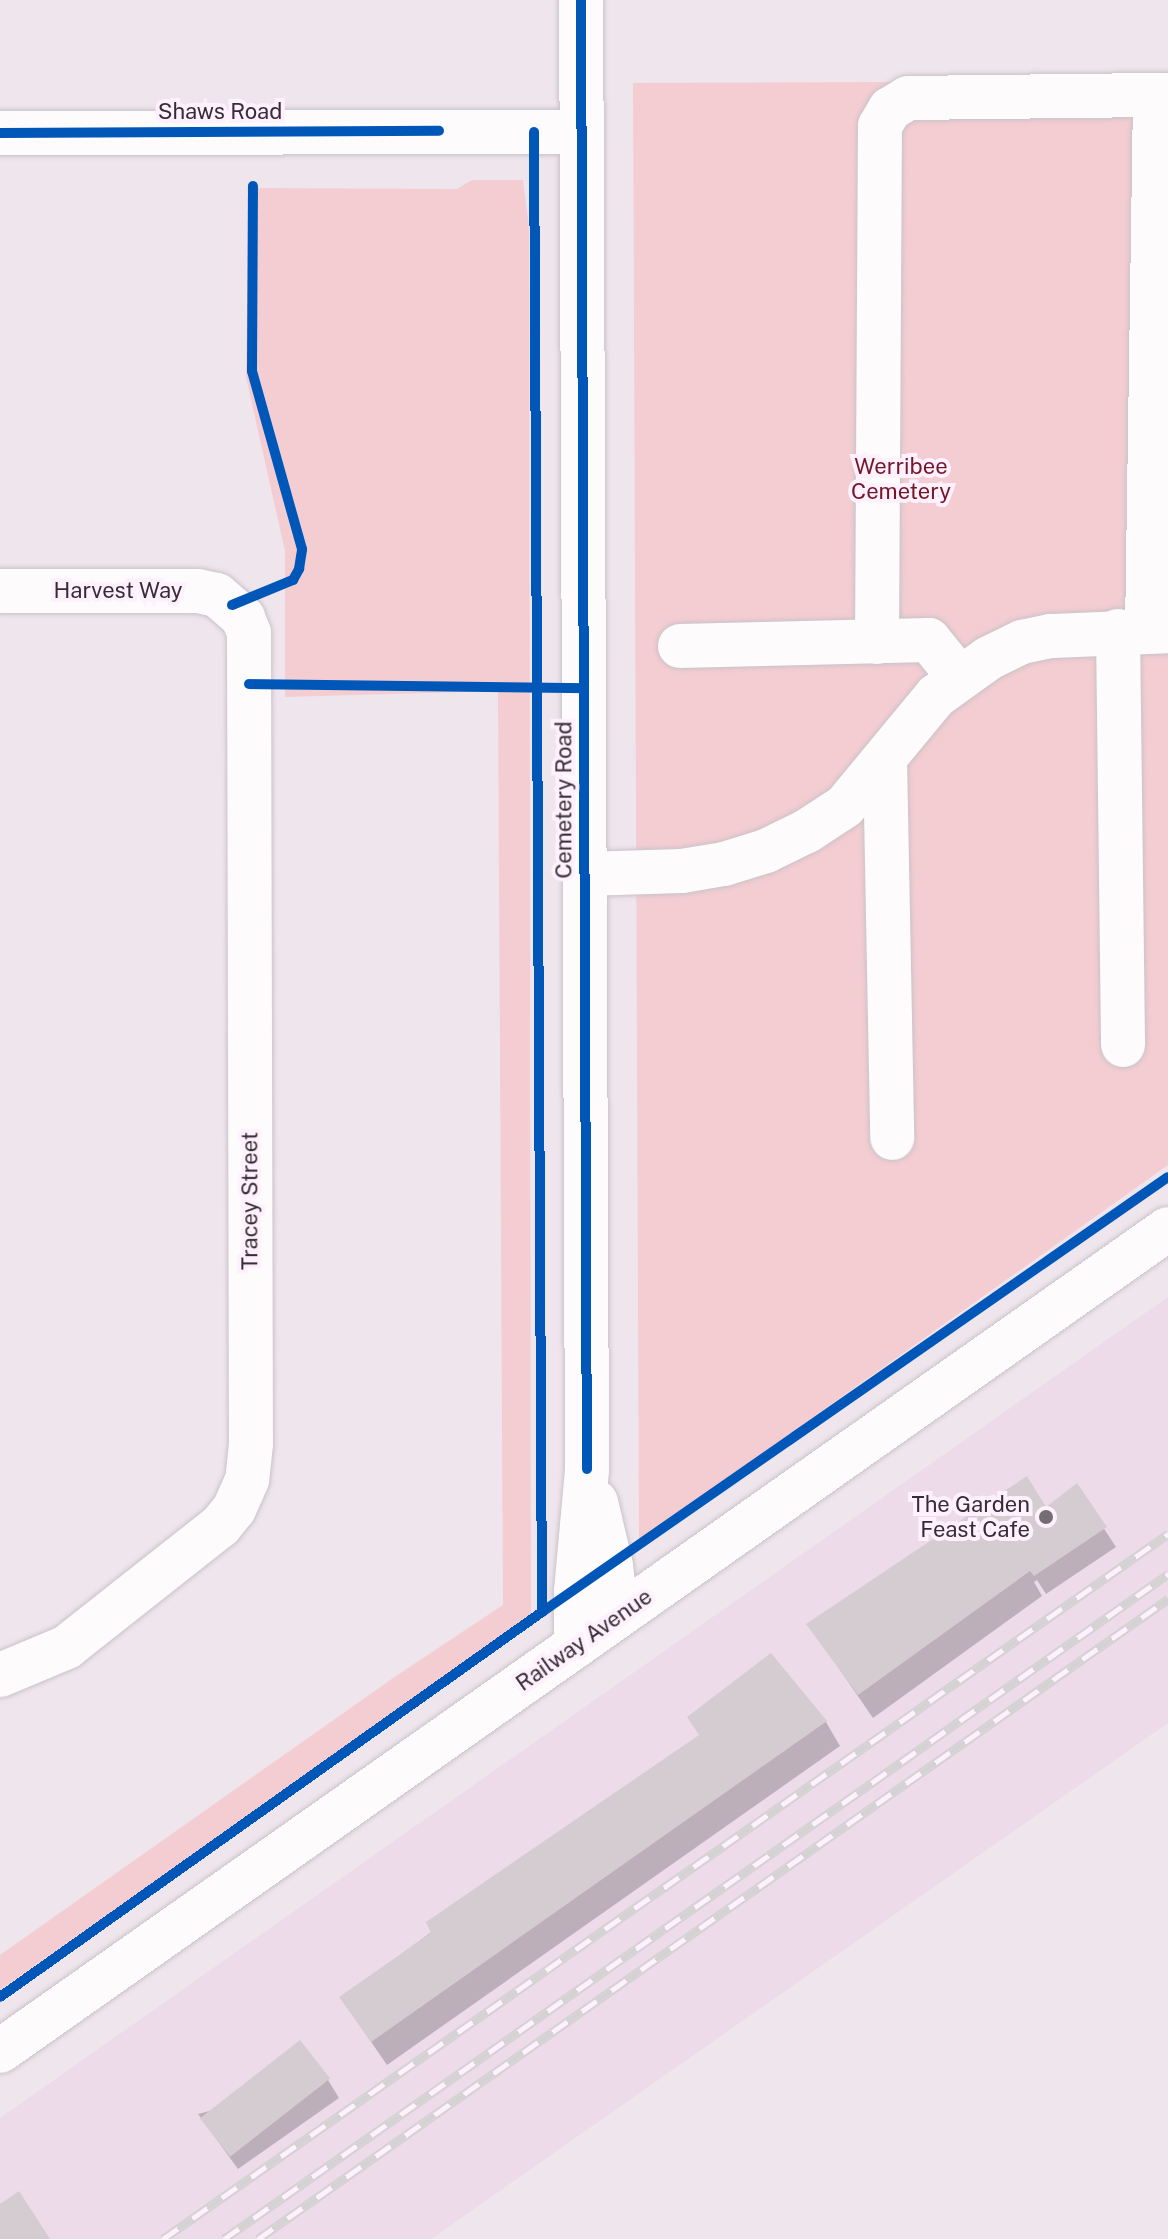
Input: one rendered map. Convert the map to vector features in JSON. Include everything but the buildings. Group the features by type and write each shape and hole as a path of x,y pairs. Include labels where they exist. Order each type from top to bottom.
{"street":[{"name":"Cemetery Road","path":"576,1646 576,1591 587,1469 581,0"},
{"path":"877,642 880,126 890,109 908,98 1162,95 1145,631 1123,1045"},
{"name":"Shaws Road","path":"0,133 580,132"},
{"name":"Harvest Way","path":"0,591 198,591 217,595 232,605"},
{"name":"Tracey Street","path":"0,1675 67,1647 185,1554 220,1526 234,1509 247,1480 251,1444 249,633 232,605"},
{"path":"584,874 682,871 724,864 766,851 807,831 845,806 911,724 959,677 1022,642 1051,636 1145,631"},
{"path":"680,646 929,640 959,677"},
{"path":"885,759 892,1138"},
{"name":"Railway Avenue","path":"0,2051 1168,1229"},
{"name":"Cemetery Road","path":"587,1469 611,1566 617,1616"}],"shaded area":[{"path":"1168,1297 1168,1723 431,2239 0,2239 0,2118"}],"green space":[{"name":"Werribee Cemetery","path":"1168,81 1168,1165 639,1541 633,83"},
{"path":"472,180 523,180 529,227 531,1617 0,1990 0,1955 396,1676 503,1605 498,691 285,697 285,551 246,377 249,188 457,189"}],"railway":[{"path":"163,2239 1168,1534"},
{"path":"224,2239 1168,1574"},
{"path":"258,2239 1168,1599"}],"cycle path":[{"path":"581,0 587,1469"},
{"path":"0,133 439,131"},
{"path":"534,132 542,1612"},
{"path":"232,605 293,580 299,569 302,549 252,371 253,186"},
{"path":"249,684 584,688"},
{"path":"0,1997 542,1612 1168,1177"}],"place":[{"name":"The Garden Feast Cafe","path":"1046,1517"}]}
